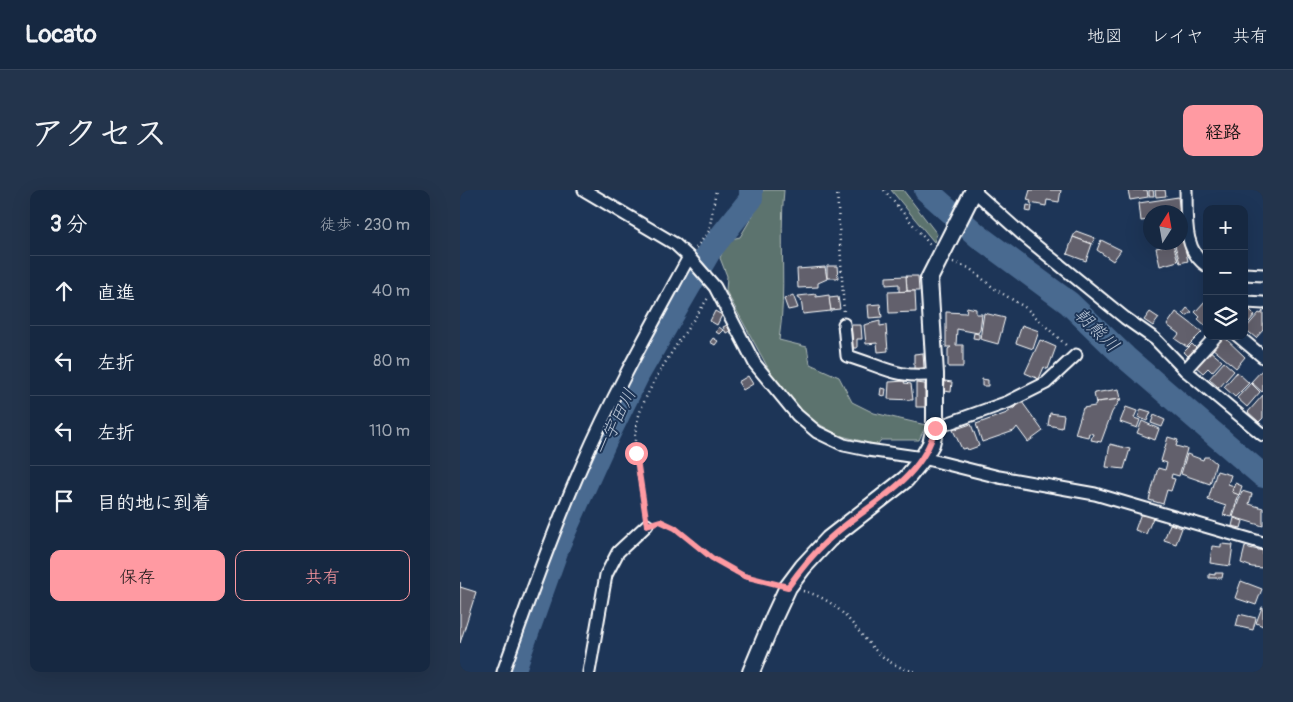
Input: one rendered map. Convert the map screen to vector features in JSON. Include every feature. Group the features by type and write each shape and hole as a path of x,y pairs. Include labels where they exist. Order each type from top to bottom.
{"street":[{"path":"584,190 675,244 690,259 713,284 755,364 797,415 818,432 844,445 923,458 992,475 1095,494 1263,543"},
{"path":"751,672 788,587 802,568 829,539 906,479 923,458 931,444 935,428 935,374 929,279 974,190 1024,236 1125,318 1155,339 1185,370 1263,435"},
{"path":"1186,190 1188,235 1193,250 1203,263"},
{"path":"503,672 552,538 583,462 628,368 690,259"},
{"path":"1248,274 1263,275"},
{"path":"1248,302 1263,303"},
{"path":"844,324 847,356 887,371 919,376 935,374"},
{"path":"1185,370 1212,340"},
{"path":"1243,340 1263,357"},
{"path":"935,428 1008,402 1046,383 1076,355"},
{"path":"590,672 606,575 618,552 647,525"}],"path":[{"path":"690,259 709,231 716,190"},
{"path":"837,190 844,324"},
{"path":"884,190 942,251 969,268 995,289 1026,308 1076,355"},
{"path":"713,284 647,397 636,427 636,453 647,525 660,521 668,525 712,558 744,576 820,595 843,611 874,650 891,664 918,672"}],"green space":[{"path":"763,190 784,190 782,228 783,284 779,340 807,347 810,364 839,377 852,402 874,413 926,425 919,440 881,440 877,445 838,435 802,414 773,377 726,291 727,276 720,258 727,240 740,237 759,205"},
{"path":"891,190 903,190 937,234 934,242"}],"building":[{"path":"1030,190 1061,190 1059,202 1047,200 1046,206 1030,203 1031,201 1027,200"},
{"path":"1128,190 1147,190 1148,197 1130,200"},
{"path":"1149,190 1153,190 1154,196 1149,196"},
{"path":"1155,190 1165,190 1166,196 1156,197"},
{"path":"1178,197 1179,205 1143,205 1143,221 1141,221 1139,203"},
{"path":"1027,205 1032,206 1031,212 1026,211"},
{"path":"1076,231 1095,238 1092,244 1073,237"},
{"path":"1073,237 1092,244 1086,261 1067,254"},
{"path":"1101,240 1121,250 1113,261 1097,250"},
{"path":"1156,250 1175,250 1178,261 1160,266"},
{"path":"1176,250 1185,250 1188,261 1180,263"},
{"path":"827,266 837,266 838,278 827,278"},
{"path":"825,267 827,279 818,283 818,287 798,288 797,269"},
{"path":"906,276 918,276 919,291 907,291"},
{"path":"906,276 907,291 899,292 899,284 886,285 886,277"},
{"path":"915,291 916,312 889,313 888,292"},
{"path":"816,294 816,297 829,295 831,311 803,314 801,299 798,296"},
{"path":"793,295 798,308 788,310 784,299"},
{"path":"838,297 840,309 831,310 829,298"},
{"path":"1203,303 1203,323 1198,319 1200,317 1195,312"},
{"path":"880,304 882,317 869,318 868,305"},
{"path":"967,307 976,309 976,314 982,314 980,330 978,333 957,329 956,345 963,345 963,367 948,367 948,349 951,347 946,347 946,312 966,313"},
{"path":"1187,308 1192,312 1186,316 1183,313"},
{"path":"1248,310 1255,315 1249,322 1248,321"},
{"path":"715,311 722,315 717,325 710,321"},
{"path":"1263,311 1263,330 1256,338 1248,331 1248,326 1259,313 1261,314"},
{"path":"1150,312 1159,318 1153,326 1144,320"},
{"path":"1176,312 1202,332 1187,347 1175,339 1179,334 1167,325"},
{"path":"984,313 1005,318 998,344 980,339"},
{"path":"880,321 880,326 886,325 888,351 878,352 877,343 866,344 864,325"},
{"path":"727,325 730,331 726,333 723,327"},
{"path":"851,325 861,325 862,339 857,339 857,348 853,348"},
{"path":"1022,325 1039,331 1033,349 1016,343"},
{"path":"719,327 723,330 719,334 716,332"},
{"path":"974,333 979,334 979,339 973,338"},
{"path":"713,338 718,341 715,345 710,342"},
{"path":"1040,340 1056,347 1048,369 1044,367 1039,379 1025,373"},
{"path":"1221,340 1227,340 1245,357 1236,368 1212,348"},
{"path":"1192,344 1196,348 1188,356 1184,352"},
{"path":"1209,350 1222,361 1212,372 1208,368 1203,373 1195,366"},
{"path":"923,353 924,368 914,369 914,354"},
{"path":"1224,362 1234,371 1219,388 1209,379"},
{"path":"1263,369 1263,391 1262,392 1251,382"},
{"path":"1237,372 1249,383 1235,397 1224,387"},
{"path":"748,376 753,384 743,390 738,382"},
{"path":"982,379 988,380 988,386 982,386"},
{"path":"905,381 904,383 911,384 913,400 888,399 889,382"},
{"path":"945,381 952,382 951,392 944,391"},
{"path":"916,383 925,384 925,407 916,407"},
{"path":"1251,383 1260,392 1247,407 1237,398"},
{"path":"881,388 886,389 885,396 880,395"},
{"path":"1119,389 1121,399 1097,402 1096,404 1094,393"},
{"path":"1263,395 1263,418 1259,422 1248,412"},
{"path":"1121,399 1112,412 1101,442 1091,440 1093,434 1089,433 1088,437 1075,434 1083,408 1095,406 1097,402"},
{"path":"1022,402 1043,431 1028,442 1017,427 1014,431 982,442 976,424 1007,413"},
{"path":"1126,407 1137,411 1134,418 1140,420 1137,428 1120,422"},
{"path":"1141,409 1151,412 1147,421 1138,417"},
{"path":"1050,413 1064,415 1062,428 1048,425"},
{"path":"1154,415 1165,420 1162,427 1151,423"},
{"path":"1142,421 1159,429 1155,440 1137,433"},
{"path":"971,424 979,446 968,450 967,448 962,449 953,430"},
{"path":"1168,437 1178,440 1176,446 1187,449 1179,476 1172,474 1171,478 1175,479 1171,491 1167,490 1163,504 1149,500 1158,468 1165,470 1167,463 1161,461"},
{"path":"1110,444 1130,449 1124,469 1106,467"},
{"path":"1187,454 1203,460 1204,457 1209,457 1216,463 1210,484 1181,474"},
{"path":"1217,471 1231,475 1228,484 1234,486 1232,492 1239,494 1232,517 1223,515 1226,506 1208,500"},
{"path":"1235,483 1242,486 1239,495 1232,492"},
{"path":"1242,491 1252,494 1249,504 1263,508 1263,526 1233,517"},
{"path":"1141,513 1153,518 1146,534 1135,530"},
{"path":"1234,518 1243,521 1241,528 1232,526"},
{"path":"1170,524 1182,528 1176,544 1164,540"},
{"path":"1221,544 1233,545 1230,566 1210,563 1212,546 1221,547"},
{"path":"1245,547 1263,551 1263,568 1241,563"},
{"path":"1215,573 1223,573 1222,578 1209,578 1209,574 1215,575"},
{"path":"1241,581 1262,589 1256,605 1235,598"},
{"path":"460,587 476,592 460,643"},
{"path":"1263,607 1263,626 1256,623"},
{"path":"1239,614 1256,618 1253,630 1236,626"}],"waterway":[{"name":"一宇田川","path":"513,672 559,543 605,441 638,374 710,250 751,199 751,190"},
{"name":"朝熊川","path":"926,190 978,236 1069,303 1125,357 1263,476"}],"route":[{"path":"636,453 647,525 660,521 675,528 712,558 744,576 788,587 802,568 829,539 906,479 923,458 931,444 935,428"}]}
